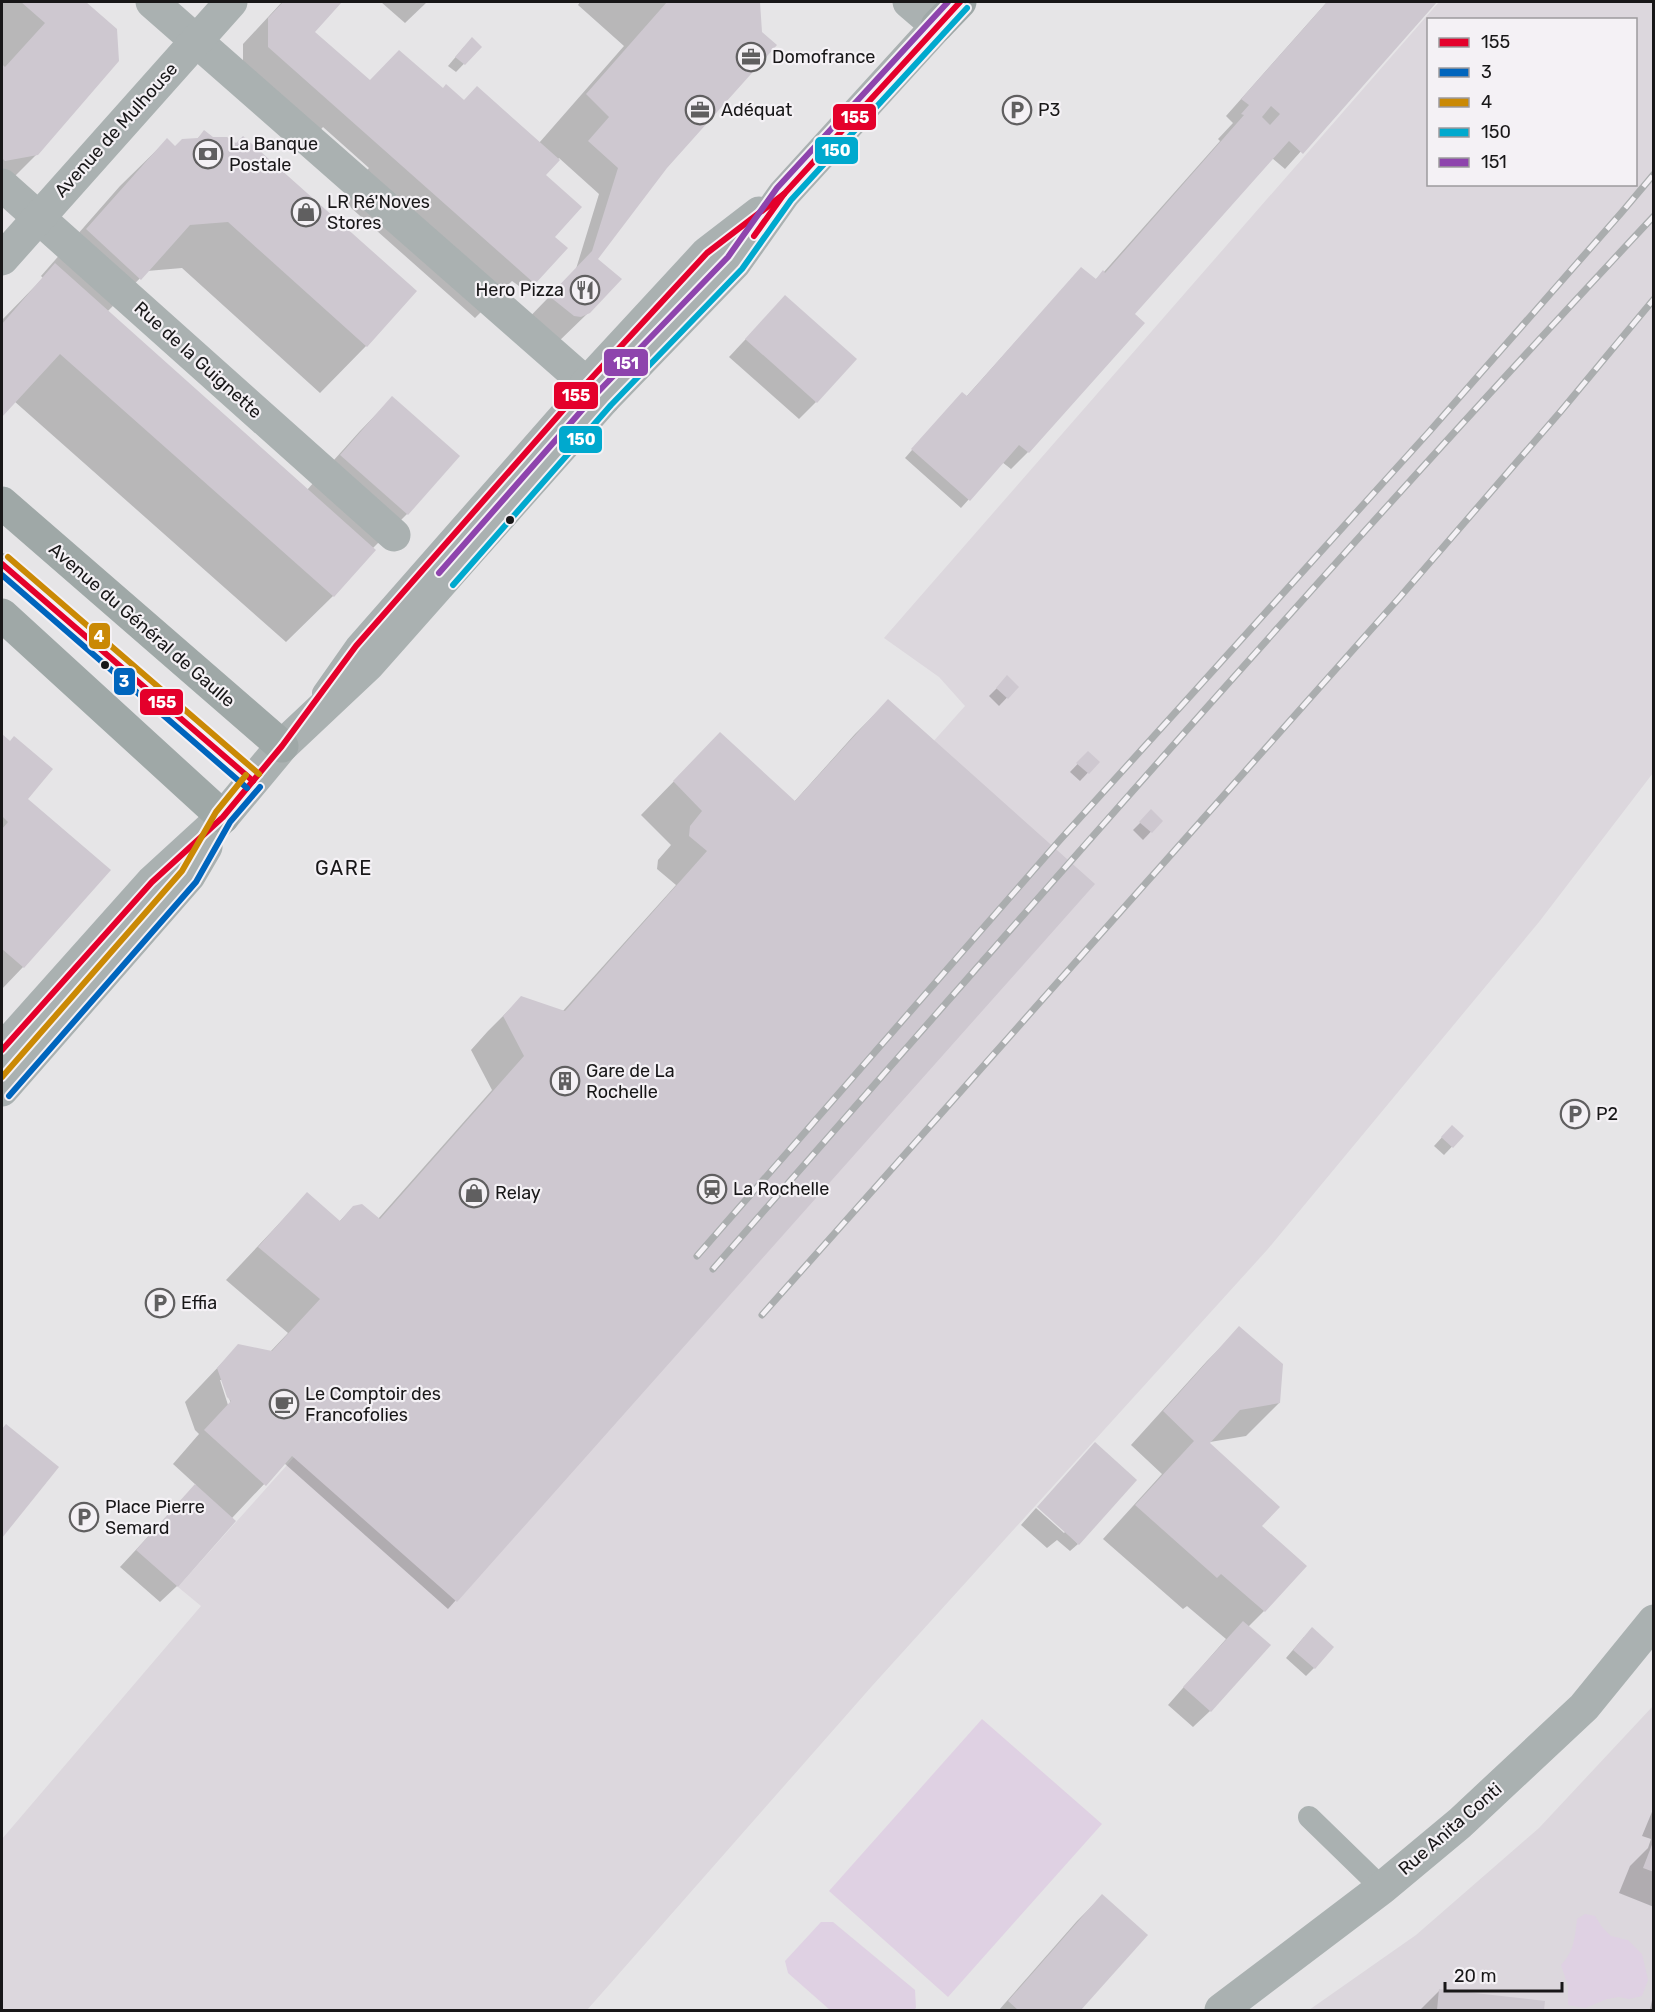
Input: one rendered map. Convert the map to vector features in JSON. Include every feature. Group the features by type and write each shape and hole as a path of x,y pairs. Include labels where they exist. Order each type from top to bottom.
{"main road":[{"path":"937,26 960,2"},
{"name":"Avenue du Général de Gaulle","path":"2,503 282,747"},
{"path":"2,615 223,817"}],"street":[{"path":"153,2 595,392"},
{"name":"Avenue de Mulhouse","path":"2,259 231,2"},
{"path":"2,1050 152,882 223,817 282,747 368,666 707,253 784,194 937,26 909,2"},
{"name":"Rue de la Guignette","path":"2,185 394,535"},
{"path":"2,1090 189,876 223,817"},
{"name":"Rue Anita Conti","path":"1221,2010 1382,1888 1460,1823 1584,1707 1653,1622"}],"lane":[{"path":"2,564 253,781"},
{"path":"1309,1817 1382,1888"}],"shaded area":[{"path":"1439,2 1653,2 1653,773 1539,922 1267,1250 872,1686 587,2010 2,2010 2,1839 201,1606 178,1587 965,706 939,677 884,638"},
{"path":"1653,1706 1653,2010 1309,2010 1416,1935 1539,1828"},
{"path":"982,1719 1102,1824 948,1997 829,1891"},
{"path":"1585,1914 1595,1916 1611,1936 1628,1940 1642,1954 1648,1980 1642,1996 1629,1999 1619,1997 1607,1999 1585,2008 1568,2005 1568,1986 1561,1965 1571,1949 1577,1919"},
{"path":"821,1922 833,1922 915,1990 916,2008 913,2010 830,2010 788,1973 785,1961"}],"building":[{"path":"21,2 86,2 117,29 119,61 38,155 5,161 2,158 2,64 5,67 45,23"},
{"path":"283,2 342,2 315,32 370,80 399,50 443,88 446,84 464,100 477,86 560,160 546,175 582,207 555,237 568,248 535,284 268,47 268,18"},
{"path":"667,2 760,2 762,32 777,45 667,168 598,259 622,279 590,313 581,317 574,316 549,296 592,251 618,168 588,141 609,117 586,94"},
{"path":"1327,2 1437,2 1303,154 1289,141 1135,314 1145,323 1029,453 1019,445 970,501 911,449 962,392 967,396 1081,267 1096,279 1103,270 1105,273 1244,115 1241,114 1249,105 1241,99","holes":["1271,106 1280,114 1270,125 1262,117"]},
{"path":"472,37 482,47 465,65 455,57"},
{"path":"204,130 213,137 227,137 236,143 243,136 417,291 367,347 228,222 190,225 141,280 86,229 167,138 175,146 182,139 198,138"},
{"path":"55,263 376,550 334,597 60,354 2,417 2,324"},
{"path":"785,295 857,359 817,403 745,339"},
{"path":"392,396 460,456 408,515 340,455"},
{"path":"1007,675 1019,687 1008,699 996,688"},
{"path":"888,699 1095,884 457,1602 292,1456 266,1486 204,1430 231,1401 227,1397 217,1368 238,1344 272,1351 320,1299 258,1247 307,1192 340,1221 353,1206 362,1204 380,1219 524,1056 503,1016 521,996 565,1011 707,851 689,836 690,826 702,811 673,781 720,732 795,801"},
{"path":"2,734 10,741 14,736 53,769 28,799 111,870 24,968 2,949 2,829 8,822 2,816"},
{"path":"1088,751 1100,762 1089,774 1076,763"},
{"path":"1151,809 1163,821 1152,833 1139,822"},
{"path":"1452,1125 1464,1136 1453,1148 1441,1137"},
{"path":"1239,1326 1283,1364 1280,1403 1240,1410 1210,1443 1280,1507 1262,1526 1307,1566 1265,1612 1221,1574 1217,1578 1135,1505 1194,1441 1163,1411"},
{"path":"6,1424 59,1467 2,1538 2,1429"},
{"path":"1095,1442 1137,1480 1079,1545 1037,1507"},
{"path":"195,1484 236,1521 178,1587 136,1550"},
{"path":"1243,1621 1271,1645 1211,1712 1183,1687"},
{"path":"1312,1627 1334,1647 1315,1669 1293,1650"},
{"path":"1654,1842 1654,1872 1643,1868"},
{"path":"1102,1894 1148,1935 1081,2010 1018,2010 1008,2001"},
{"path":"1439,1989 1545,2001 1544,2010 1437,2010"}],"railway":[{"path":"697,1256 1059,841 1429,432 1654,174"},
{"path":"713,1269 1296,607 1654,216"},
{"path":"762,1315 1400,597 1561,411 1654,299"}],"transit line":[{"name":"151","path":"439,573 597,393 728,257 777,188 948,2"},
{"name":"155","path":"754,236 784,194 960,2"},
{"name":"150","path":"453,585 611,405 742,269 791,200 967,8"},
{"name":"155","path":"2,1050 152,882 223,817 282,746 356,646 586,384 707,253 784,194"},
{"name":"4","path":"8,557 259,774"},
{"name":"155","path":"2,564 253,781"},
{"name":"3","path":"2,575 247,788"},
{"name":"4","path":"2,1077 182,871 216,812 246,775"},
{"name":"3","path":"9,1096 196,882 230,822 260,787"}],"place":[{"name":"Domofrance","path":"751,57"},
{"name":"Adéquat","path":"700,110"},
{"name":"P3","path":"1017,110"},
{"name":"La Banque Postale","path":"208,154"},
{"name":"LR Ré'Noves Stores","path":"306,212"},
{"name":"Hero Pizza","path":"585,290"},
{"name":"Gare de La Rochelle","path":"565,1081"},
{"name":"P2","path":"1575,1114"},
{"name":"La Rochelle","path":"712,1189"},
{"name":"Relay","path":"474,1193"},
{"name":"Effia","path":"160,1303"},
{"name":"Le Comptoir des Francofolies","path":"284,1404"},
{"name":"Place Pierre Semard","path":"84,1517"}],"district":[{"name":"GARE","path":"344,868"}]}
